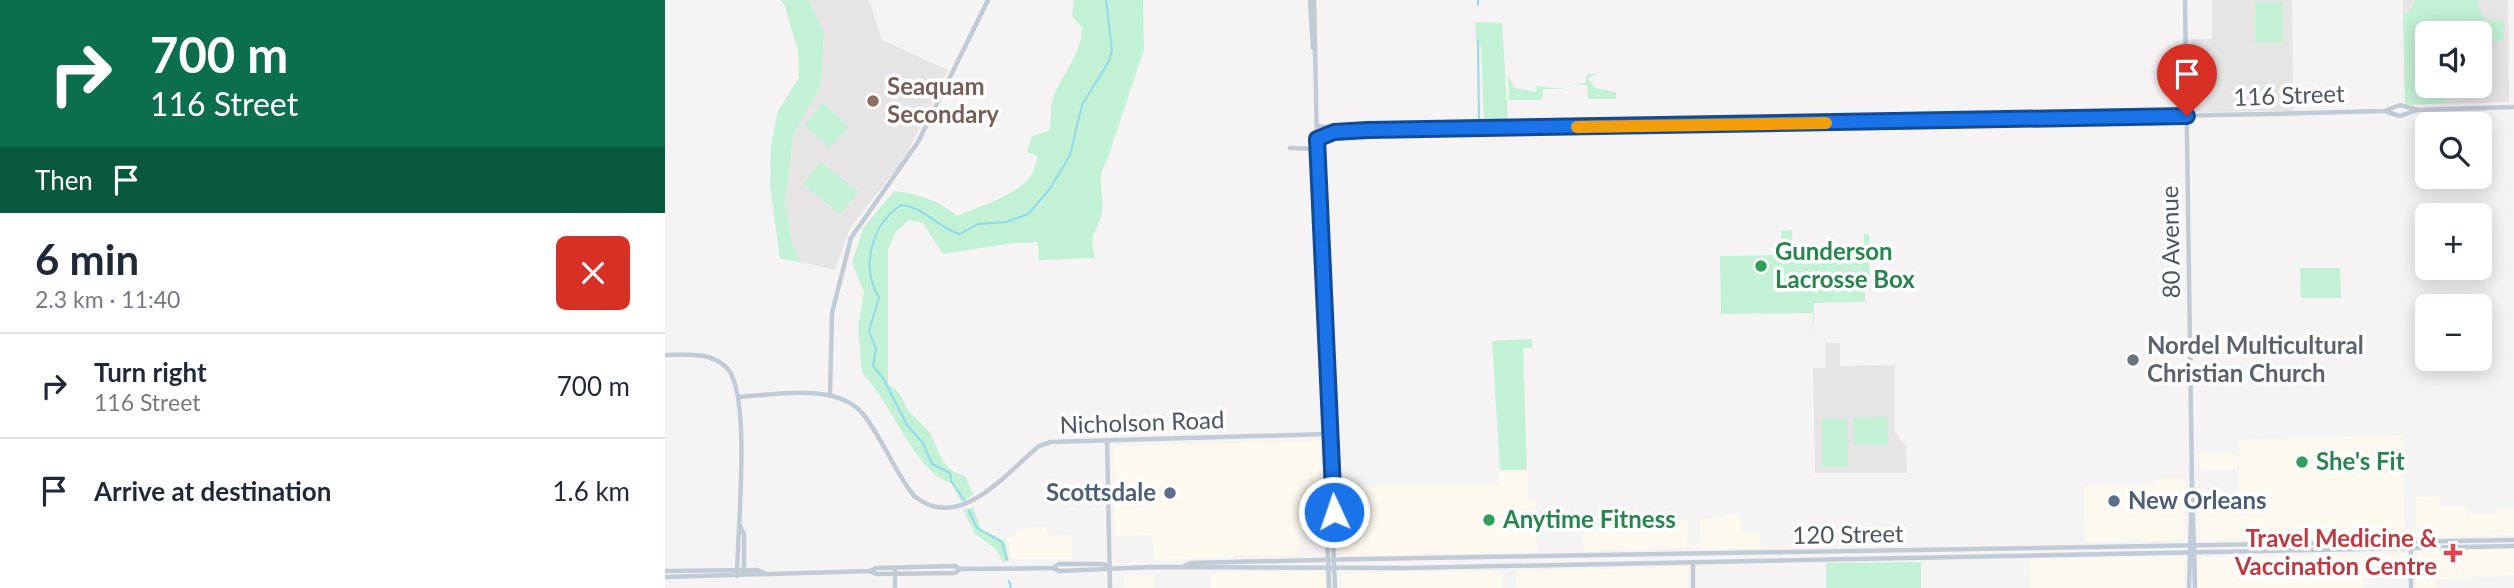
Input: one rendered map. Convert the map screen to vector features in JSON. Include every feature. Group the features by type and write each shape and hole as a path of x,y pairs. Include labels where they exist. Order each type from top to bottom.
{"main road":[{"path":"830,396 832,313 854,232 918,142 988,0"},
{"path":"1312,0 1327,434 1334,512 1329,588"},
{"name":"80 Avenue","path":"2185,0 2192,483 2189,588"},
{"path":"2406,111 2400,105 2396,111 2402,116 2406,111 2418,110 2514,107"},
{"name":"116 Street","path":"1290,148 1316,144 1334,132 1403,127 1440,129 2396,111"},
{"path":"1317,126 1355,131"},
{"path":"665,355 696,355 715,359 733,375 739,397 740,525 737,573"},
{"name":"Nicholson Road","path":"739,397 830,396 847,401 863,415 913,496 934,507 951,509 971,503 1039,446 1068,441 1327,434"},
{"path":"1327,434 1326,485 1332,560"},
{"path":"1107,440 1110,588"},
{"path":"1326,485 1334,512"},
{"path":"740,525 744,534 744,573"},
{"path":"2490,546 2501,544 2503,540"},
{"name":"120 Street","path":"665,571 765,573 895,570 955,573 960,569 1053,568 1059,571 1088,571 1109,567 1184,566 1191,563 2192,549 2514,540"},
{"path":"2294,550 2304,544"},
{"path":"2311,550 2322,544"},
{"name":"120 Street","path":"1184,566 1191,569 1602,564 1988,554 2036,549 2311,550 2514,546"},
{"path":"2410,588 2411,548"},
{"name":"80 Avenue","path":"2192,549 2195,588"},
{"path":"1925,556 1943,551"},
{"path":"1602,564 1605,560 1630,556"},
{"path":"1575,564 1578,559 1601,557"},
{"path":"1693,562 1693,588"},
{"path":"1332,568 1335,588"},
{"path":"895,570 895,588"},
{"name":"120 Street","path":"665,577 737,573"}],"shaded area":[{"name":"Seaquam Secondary","path":"809,0 869,0 882,40 948,70 905,158 850,228 835,270 801,262 792,244 785,202 794,133 821,85 824,33"},
{"path":"2212,0 2292,0 2293,111 2192,112 2192,89 2212,88 2212,51 2191,50 2191,39 2212,39"},
{"path":"2403,0 2508,0 2509,102 2405,105"},
{"path":"1825,343 1840,343 1840,366 1895,365 1895,432 1906,446 1907,473 1815,473 1813,368 1825,368"},
{"path":"2403,435 2405,533 2400,536 2200,540 2199,511 2239,510 2239,440"},
{"path":"1319,441 1320,508 1323,510 1324,532 1298,533 1298,556 1235,555 1232,558 1154,560 1153,535 1115,536 1114,448 1117,446"},
{"path":"2198,454 2237,454 2238,469 2200,469"},
{"path":"1528,471 1528,500 1536,500 1537,552 1343,556 1338,550 1336,485 1499,485 1499,472"},
{"path":"2159,479 2184,479 2185,504 2155,504 2154,482"},
{"path":"2153,484 2154,506 2185,505 2184,540 2085,543 2084,486"},
{"path":"2440,496 2440,506 2467,506 2467,514 2497,513 2497,508 2514,508 2514,535 2416,537 2415,497"},
{"path":"1740,513 1742,533 1760,533 1761,548 1701,549 1700,520"},
{"path":"1689,520 1687,548 1583,551 1583,526 1627,526 1633,523"},
{"path":"1046,527 1049,536 1072,535 1072,559 1010,559 1009,538 1023,528"},
{"path":"2514,549 2514,575 2436,580 2436,588 2416,588 2416,555 2420,552"},
{"path":"2407,555 2407,577 2364,578 2364,588 2198,588 2199,560 2202,557"},
{"path":"2182,556 2184,588 2031,588 2030,559"},
{"path":"1688,567 1688,588 1516,588 1517,571"},
{"path":"1323,571 1326,588 1211,588 1211,573"},
{"path":"1502,571 1502,588 1341,588 1341,573"},
{"path":"1124,575 1154,575 1154,588 1125,588"}],"green space":[{"path":"780,0 809,0 824,33 821,85 794,133 785,202 792,244 801,262 780,259 770,185 771,144 778,111 799,78 798,51 785,6"},
{"path":"1074,0 1143,0 1144,49 1101,176 1103,202 1093,239 1095,258 1039,260 1038,242 1013,243 943,254 923,223 909,220 896,232 888,249 888,384 899,393 908,410 929,432 947,466 965,476 973,494 962,503 951,482 939,477 927,467 915,452 872,384 862,373 858,328 864,292 852,263 863,228 894,191 928,199 957,216 1007,195 1028,179 1037,156 1027,152 1032,136 1049,131 1053,98 1079,46 1082,28 1072,16"},
{"path":"2416,0 2477,0 2484,20 2504,20 2504,41 2492,42 2492,21 2415,21 2415,98 2447,98 2444,103 2405,105 2403,13 2408,13"},
{"path":"2255,2 2283,2 2283,43 2255,43"},
{"path":"1475,22 1502,23 1508,120 1484,121 1481,46 1476,41"},
{"path":"1601,72 1588,78 1595,88 1616,92 1616,99 1588,99 1587,85 1572,85 1586,83 1586,75"},
{"path":"1508,76 1515,88 1536,92 1536,86 1566,89 1543,89 1542,100 1509,100"},
{"path":"823,103 849,127 830,148 804,125"},
{"path":"821,162 858,192 840,214 803,184"},
{"path":"1792,230 1793,254 1845,256 1846,260 1864,260 1864,234 1869,234 1870,290 1865,290 1865,302 1814,303 1814,334 1813,313 1721,314 1720,256 1780,255 1781,231"},
{"path":"2300,268 2340,268 2341,298 2301,298"},
{"path":"1532,339 1533,347 1523,349 1527,470 1500,470 1492,341"},
{"path":"1888,417 1888,445 1854,445 1853,418"},
{"path":"1847,418 1848,467 1822,467 1822,419"},
{"path":"973,507 981,529 1005,541 1009,561 1003,562 996,549 975,534 963,510"},
{"path":"1921,562 1921,588 1826,588 1826,563"}],"waterway":[{"path":"965,501 951,481 950,473 932,464 923,443 907,425 883,378 873,366 876,349 869,331 879,297 870,273 872,247 883,223 901,205 917,210 960,234 978,224 1006,222 1028,214 1049,190 1070,155 1082,105 1109,61 1112,50 1106,0"},
{"path":"1478,0 1478,5"},
{"path":"1478,41 1479,122"},
{"path":"969,511 977,528 1002,542 1007,560"},
{"path":"1009,581 1011,588"}],"slow traffic":[{"path":"1577,127 1826,123"}],"place":[{"name":"Seaquam Secondary","path":"873,101"},
{"name":"Gunderson Lacrosse Box","path":"1761,266"},
{"name":"Nordel Multicultural Christian Church","path":"2133,360"},
{"name":"She's Fit","path":"2302,462"},
{"name":"Scottsdale","path":"1170,493"},
{"name":"New Orleans","path":"2114,501"},
{"name":"Anytime Fitness","path":"1489,520"},
{"name":"Travel Medicine & Vaccination Centre","path":"2453,553"}],"route":[{"path":"1334,512 1328,434 1317,139 1334,132 1368,130 1402,132 1456,128 2187,116"}]}
